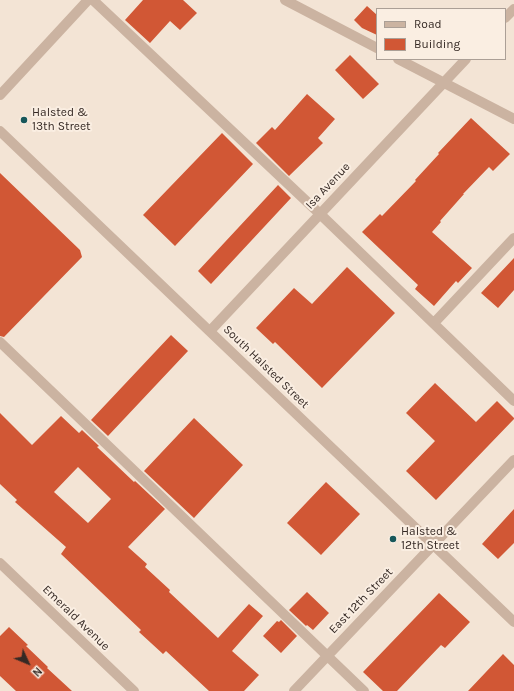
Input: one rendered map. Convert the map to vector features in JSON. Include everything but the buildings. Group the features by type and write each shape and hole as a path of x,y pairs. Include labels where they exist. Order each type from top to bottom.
{"street":[{"path":"0,95 88,0"},
{"path":"93,0 320,214 514,401"},
{"path":"285,0 376,47"},
{"path":"506,17 514,9"},
{"path":"400,60 514,119"},
{"name":"Isa Avenue","path":"210,331 465,60"},
{"name":"South Halsted Street","path":"0,131 514,622"},
{"path":"434,323 514,238"},
{"path":"0,342 364,691"},
{"name":"East 12th Street","path":"294,691 514,460"},
{"name":"Emerald Avenue","path":"0,563 134,691"}],"place":[{"name":"Halsted & 13th Street","path":"24,120"},
{"name":"Halsted & 12th Street","path":"393,539"}]}
